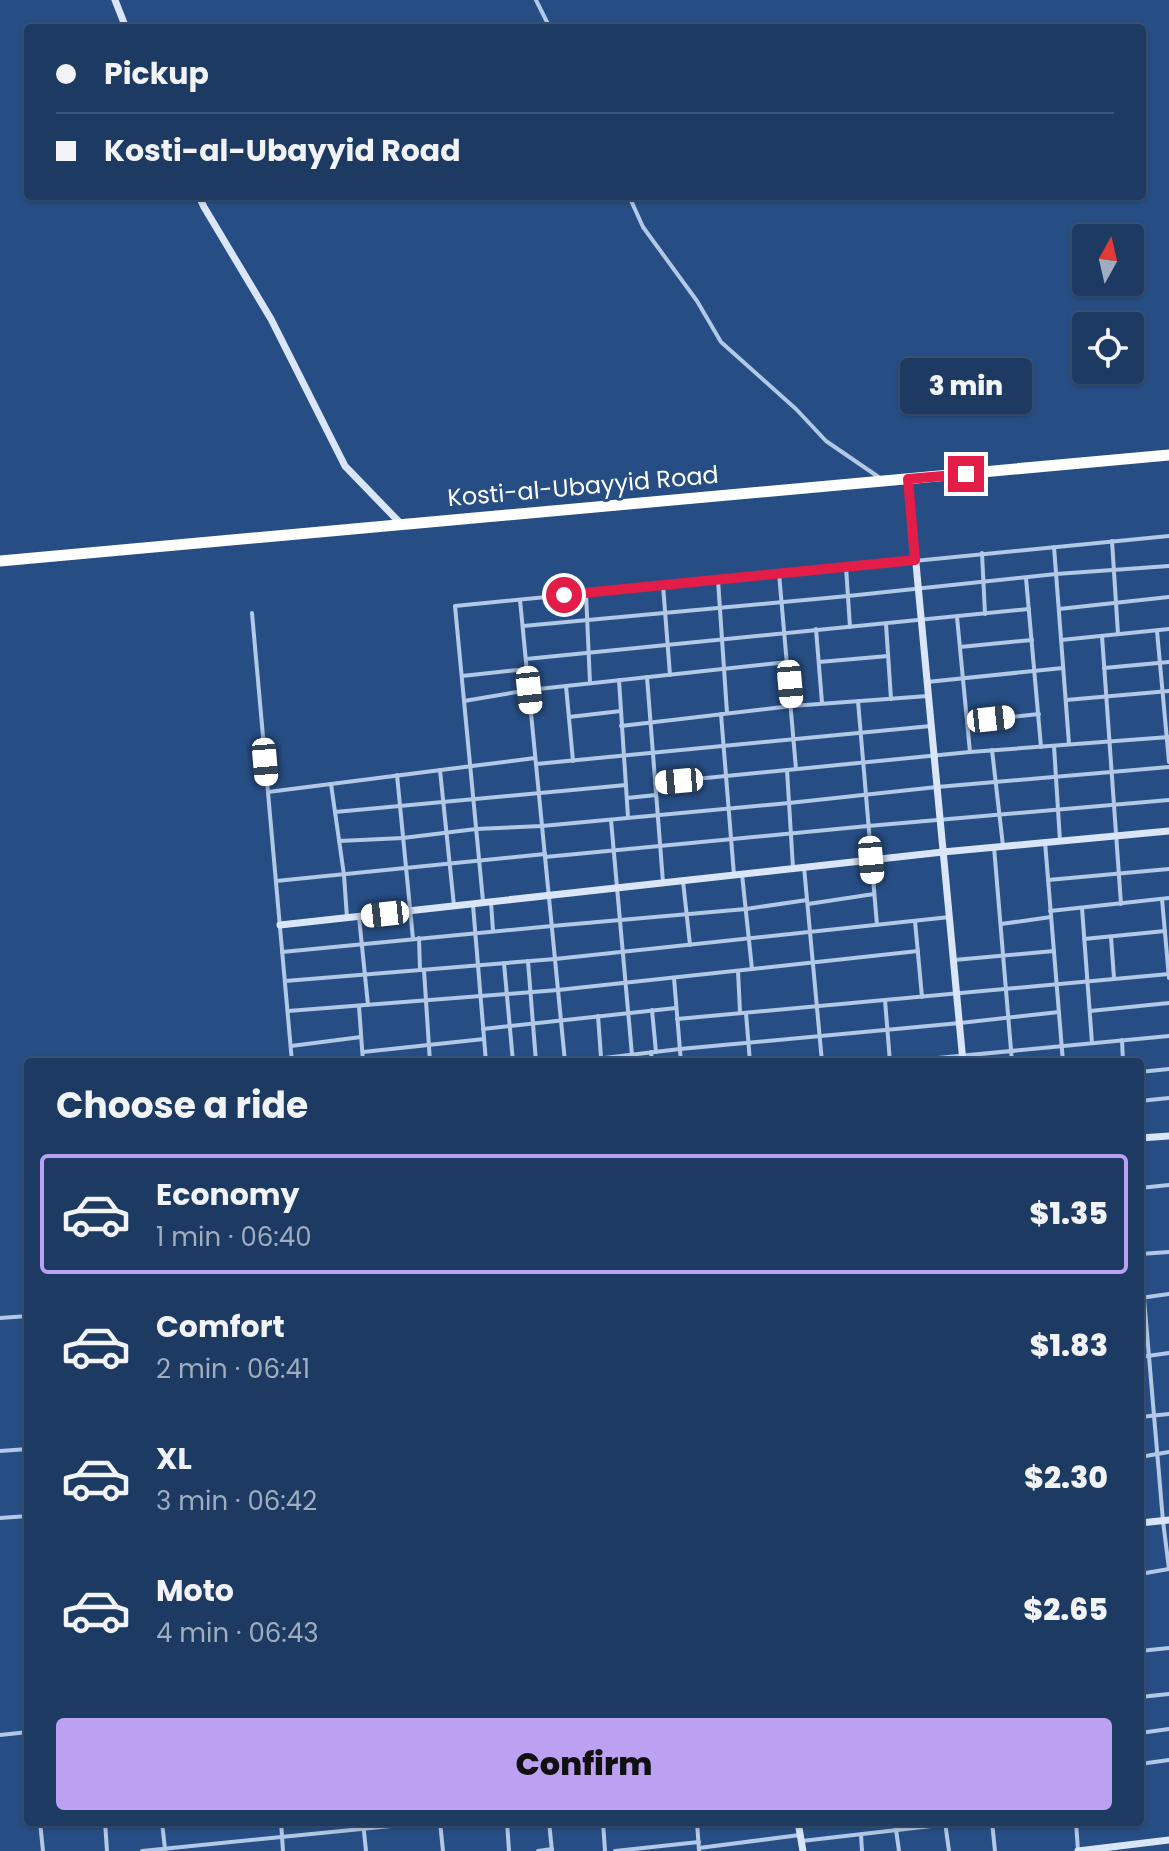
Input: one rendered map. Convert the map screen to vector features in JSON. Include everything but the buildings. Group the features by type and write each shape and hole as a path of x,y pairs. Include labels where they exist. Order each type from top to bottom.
{"highway":[{"name":"Kosti-al-Ubayyid Road","path":"0,561 1169,455"}],"street":[{"path":"115,0 124,24"},
{"path":"536,0 548,24"},
{"path":"201,200 271,319 345,466 402,525"},
{"path":"631,200 643,227 697,301 721,342 796,409 826,441 886,481"},
{"path":"908,479 963,1058"},
{"path":"493,931 479,860 455,606 1169,536"},
{"path":"1112,541 1118,634"},
{"path":"1054,547 1069,745"},
{"path":"982,553 985,614"},
{"path":"523,626 1056,574 1169,566"},
{"path":"846,567 850,627"},
{"path":"779,573 796,769"},
{"path":"1026,577 1041,747"},
{"path":"718,580 731,839 746,909 752,969"},
{"path":"663,585 670,675"},
{"path":"586,593 590,683"},
{"path":"1059,609 1169,597"},
{"path":"520,600 566,1058"},
{"path":"526,659 1029,609"},
{"path":"252,613 292,1058"},
{"path":"957,617 970,752"},
{"path":"886,624 891,699"},
{"path":"816,629 822,704"},
{"path":"1061,640 1169,629"},
{"path":"339,841 628,819 1169,764 1166,692 1157,631"},
{"path":"1102,636 1121,904"},
{"path":"960,647 1032,640"},
{"path":"819,662 888,656"},
{"path":"464,701 529,690 788,662"},
{"path":"1104,668 1169,662"},
{"path":"927,682 1063,668"},
{"path":"461,676 527,669"},
{"path":"647,677 663,883"},
{"path":"619,680 628,819"},
{"path":"566,686 573,761"},
{"path":"1066,700 1166,692"},
{"path":"621,726 792,706 928,696"},
{"path":"858,701 877,925"},
{"path":"569,717 621,711"},
{"path":"967,722 1039,714"},
{"path":"268,792 470,766 573,761 931,726"},
{"path":"655,783 992,750 1168,737"},
{"path":"1054,746 1060,841"},
{"path":"992,750 1000,814 1001,924 1012,1058"},
{"path":"440,770 454,906"},
{"path":"787,770 794,868"},
{"path":"397,775 410,911 426,1001 430,1058"},
{"path":"331,784 347,918"},
{"path":"335,812 626,785"},
{"path":"627,798 656,795"},
{"path":"276,882 479,860 660,847 1169,800"},
{"path":"611,820 632,1055"},
{"path":"280,925 998,846 1169,831"},
{"path":"1045,842 1063,1058"},
{"path":"804,867 822,1058"},
{"path":"1048,880 1169,869"},
{"path":"683,881 690,945"},
{"path":"282,952 746,909 874,894"},
{"path":"1001,924 1082,908 1169,898"},
{"path":"677,1019 1169,975 1162,899"},
{"path":"473,904 486,1058"},
{"path":"1082,908 1092,1043"},
{"path":"359,917 368,1005"},
{"path":"285,981 555,959 950,917"},
{"path":"915,921 922,997"},
{"path":"1084,939 1165,931"},
{"path":"1111,937 1114,979"},
{"path":"288,1011 558,990 918,951"},
{"path":"954,960 1054,951"},
{"path":"528,961 536,1058"},
{"path":"504,963 513,1058"},
{"path":"738,971 750,1058"},
{"path":"674,978 681,1058"},
{"path":"885,1000 892,1058"},
{"path":"1090,1011 1169,1003"},
{"path":"359,1006 363,1058"},
{"path":"483,1029 676,1008"},
{"path":"652,1010 653,1058"},
{"path":"598,1016 601,1058 1059,1012"},
{"path":"969,1058 1169,1036"},
{"path":"291,1046 361,1037"},
{"path":"363,1052 484,1039"},
{"path":"1122,1040 1123,1058"},
{"path":"1144,1072 1169,1069"},
{"path":"1144,1101 1169,1098"},
{"path":"1144,1138 1169,1136"},
{"path":"1144,1188 1169,1185"},
{"path":"1144,1253 1169,1252"},
{"path":"1144,1298 1169,1294"},
{"path":"1144,1315 1169,1569 1144,1573"},
{"path":"0,1318 24,1316"},
{"path":"1144,1357 1169,1353"},
{"path":"1144,1417 1169,1414"},
{"path":"0,1451 24,1449"},
{"path":"1144,1456 1169,1452"},
{"path":"0,1518 24,1516"},
{"path":"1144,1523 1166,1520"},
{"path":"1144,1651 1169,1648"},
{"path":"1144,1697 1169,1694"},
{"path":"1144,1732 1169,1729"},
{"path":"0,1735 24,1732"},
{"path":"1144,1763 1169,1760"},
{"path":"40,1826 43,1851"},
{"path":"105,1826 107,1851"},
{"path":"162,1826 165,1850"},
{"path":"281,1826 283,1851"},
{"path":"364,1826 366,1851"},
{"path":"142,1851 393,1826"},
{"path":"440,1826 443,1851"},
{"path":"507,1826 509,1851"},
{"path":"538,1851 552,1850 549,1826"},
{"path":"603,1826 605,1851"},
{"path":"697,1826 699,1847"},
{"path":"798,1826 803,1851"},
{"path":"895,1826 899,1851"},
{"path":"615,1851 861,1835 932,1826"},
{"path":"946,1826 949,1851"},
{"path":"992,1826 995,1851"},
{"path":"1077,1826 1080,1851 1169,1840"},
{"path":"861,1835 862,1851"}],"route":[{"path":"564,595 915,560 908,479 966,474"}]}
